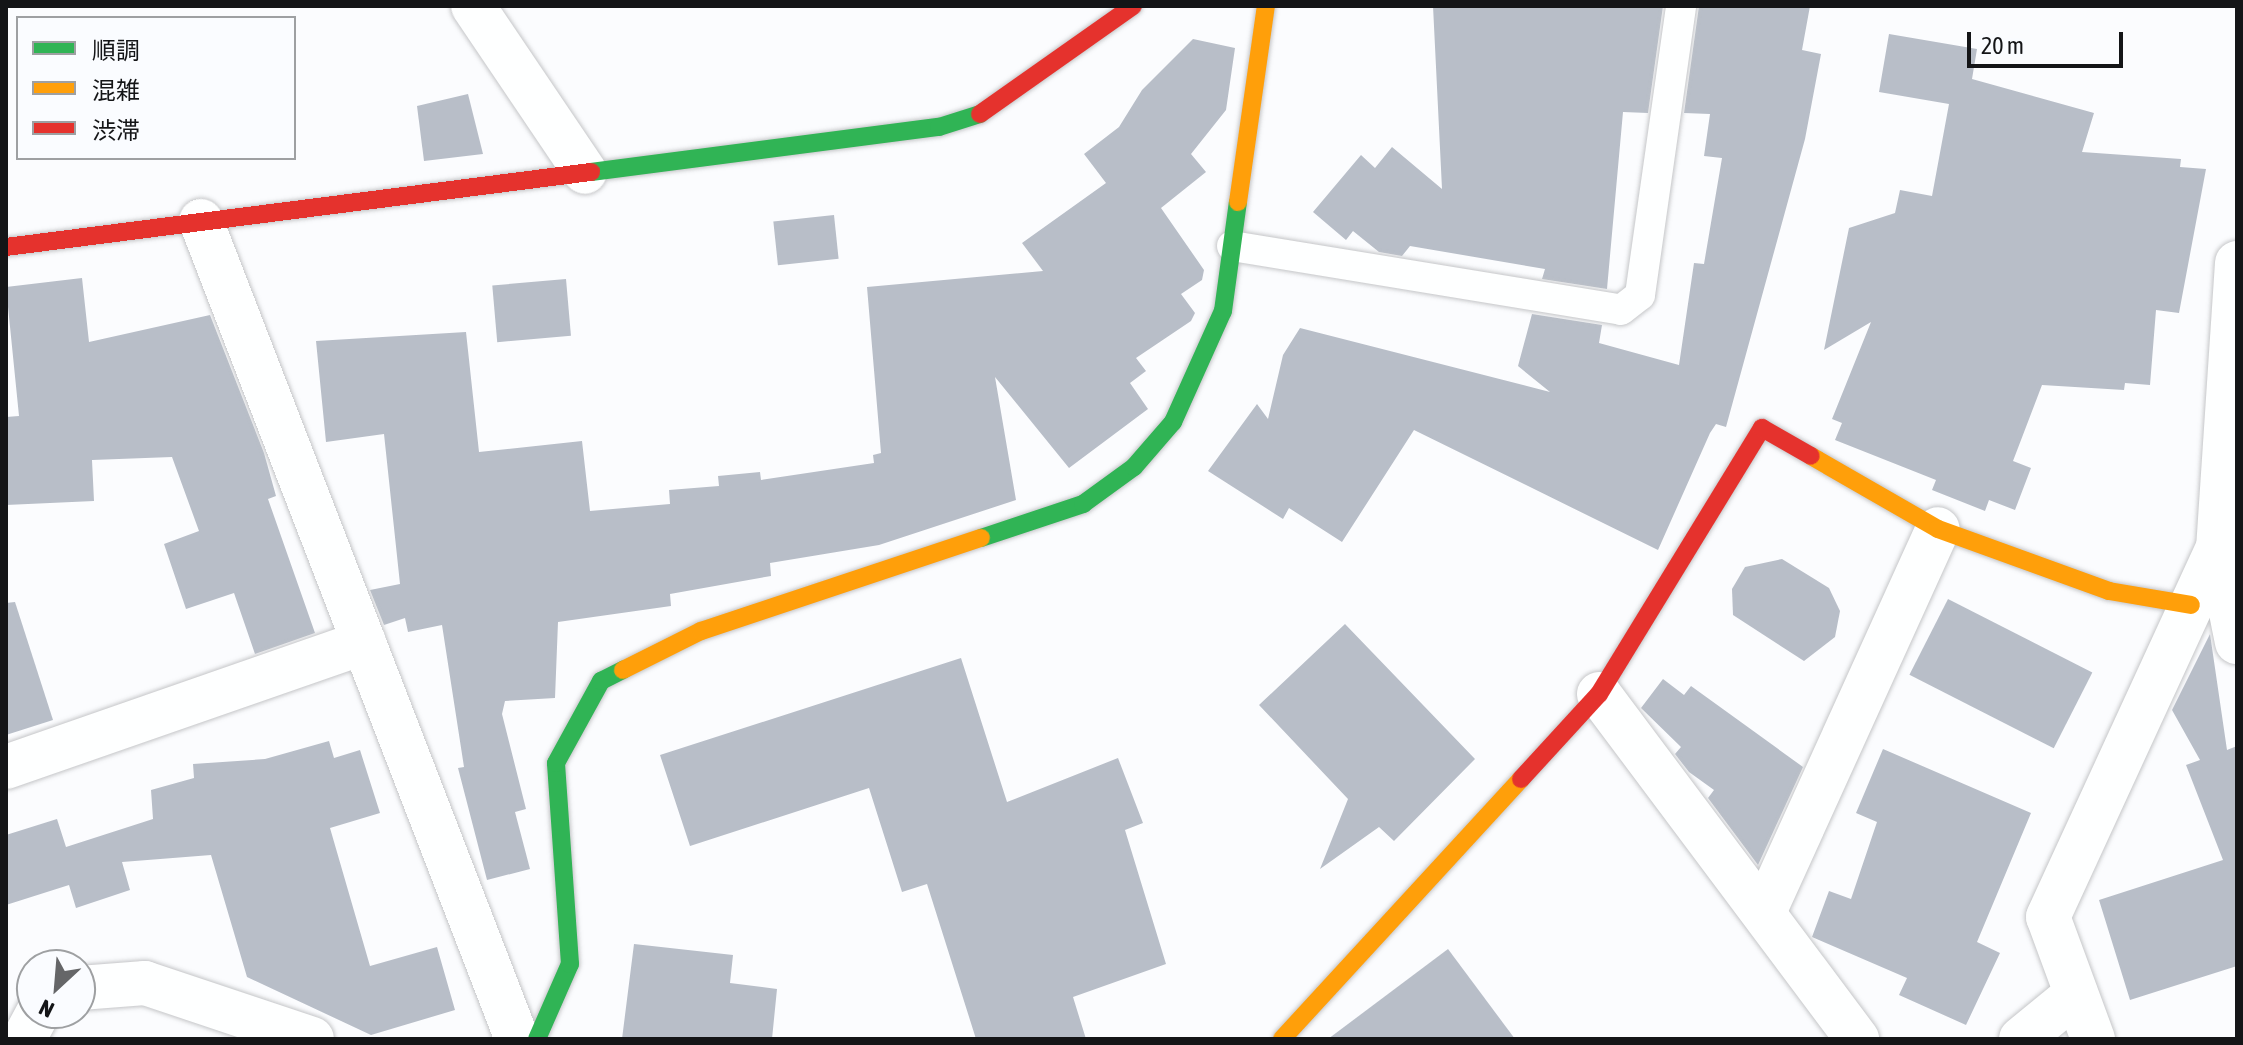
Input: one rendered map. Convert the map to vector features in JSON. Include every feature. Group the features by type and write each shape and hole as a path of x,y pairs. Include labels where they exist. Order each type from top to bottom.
{"street":[{"path":"473,6 585,172"},
{"path":"6,247 939,127 994,109 1133,6"},
{"path":"537,1039 570,964 556,763 601,681 701,631 1083,504 1134,467 1179,411 1223,311 1266,6"},
{"path":"201,221 517,1039"},
{"path":"2237,263 2227,554 2237,642"},
{"path":"1282,1039 1599,694 1762,428 1938,529 2109,591 2191,605"},
{"path":"1765,910 1938,529"},
{"path":"2093,1039 2048,917 2191,605 2227,554"},
{"path":"6,767 364,642"},
{"path":"1599,694 1765,910 1857,1039"},
{"path":"96,987 145,983 312,1039"},
{"path":"2021,1039 2076,994"}],"lane":[{"path":"1232,246 1621,310 1640,295 1681,6"}],"building":[{"path":"1433,6 1663,6 1648,113 1623,112 1607,289 1542,279 1545,269 1410,246 1402,256 1379,252 1353,231 1346,240 1313,212 1361,155 1375,168 1392,147 1442,189"},
{"path":"1699,6 1810,6 1802,50 1821,54 1805,139 1726,427 1716,424 1710,433 1658,550 1414,430 1342,542 1289,508 1283,519 1208,471 1257,404 1268,419 1283,355 1300,328 1550,392 1518,366 1532,314 1602,325 1599,343 1679,365 1694,263 1704,264 1722,158 1704,156 1710,114 1684,113"},
{"path":"1889,34 1977,49 1972,79 2094,113 2082,152 2181,159 2180,167 2206,169 2179,313 2156,310 2150,385 2125,383 2124,390 2042,385 2013,461 2031,468 2015,510 1989,500 1985,511 1932,490 1936,480 1835,440 1842,423 1832,419 1871,322 1824,350 1849,228 1895,213 1900,190 1932,196 1949,104 1879,92"},
{"path":"1193,39 1235,48 1226,110 1191,154 1206,172 1161,208 1204,270 1202,280 1181,294 1195,313 1191,321 1136,358 1146,371 1130,383 1148,409 1069,468 995,377 1016,500 879,545 770,563 771,576 670,594 671,606 558,622 555,698 505,701 502,714 526,809 515,812 530,869 487,880 458,768 464,767 442,625 408,632 405,618 384,625 370,590 400,584 384,434 326,442 316,341 466,332 479,452 582,441 590,511 670,504 669,490 719,486 718,476 760,472 761,480 874,463 873,455 881,453 867,287 1043,271 1022,243 1106,183 1084,154 1119,127 1142,90"},
{"path":"468,94 483,154 424,161 417,106"},
{"path":"834,215 839,259 778,265 773,221"},
{"path":"82,278 89,342 210,315 264,453 276,496 268,499 315,633 255,654 234,593 186,609 164,544 199,531 172,457 92,460 94,501 6,505 6,417 19,416 6,287"},
{"path":"566,279 571,336 497,342 492,285"},
{"path":"1782,559 1829,588 1840,611 1835,637 1804,661 1733,615 1732,589 1745,567"},
{"path":"1948,599 2092,673 2054,748 1909,675"},
{"path":"15,602 53,720 6,735 6,603"},
{"path":"1345,624 1475,759 1394,841 1379,827 1320,869 1348,799 1259,705"},
{"path":"2210,634 2227,750 2237,746 2237,966 2130,1000 2099,900 2223,860 2186,765 2200,760 2172,710"},
{"path":"961,658 1007,802 1118,758 1143,823 1125,830 1166,964 1073,997 1086,1039 976,1039 927,884 902,892 869,788 690,846 660,755"},
{"path":"1663,679 1684,695 1691,686 1803,767 1758,865 1708,798 1714,790 1689,772 1675,754 1681,747 1641,708"},
{"path":"329,741 334,758 360,750 380,813 330,828 370,966 437,947 455,1010 371,1035 247,977 211,855 122,862 130,890 76,908 69,885 6,905 6,835 57,819 66,847 153,819 151,790 194,778 193,764 265,759"},
{"path":"1883,749 2031,813 1977,942 2000,953 1966,1025 1899,995 1907,978 1812,937 1829,891 1851,899 1877,822 1856,813"},
{"path":"634,944 733,955 730,983 777,989 772,1039 622,1039"},
{"path":"1448,949 1515,1039 1328,1039"}],"traffic: fast":[{"path":"591,172 939,127 980,114"},
{"path":"981,538 1083,504 1134,467 1173,422 1223,311 1238,202"},
{"path":"537,1039 570,964 556,763 601,681 623,670"}],"traffic: slow":[{"path":"1238,202 1266,6"},
{"path":"1811,456 1938,529 2109,591 2191,605"},
{"path":"623,670 701,631 981,538"},
{"path":"1282,1039 1521,779"}],"traffic: jam":[{"path":"980,114 1133,6"},
{"path":"6,247 591,172"},
{"path":"1521,779 1599,694 1762,428 1811,456"}]}
